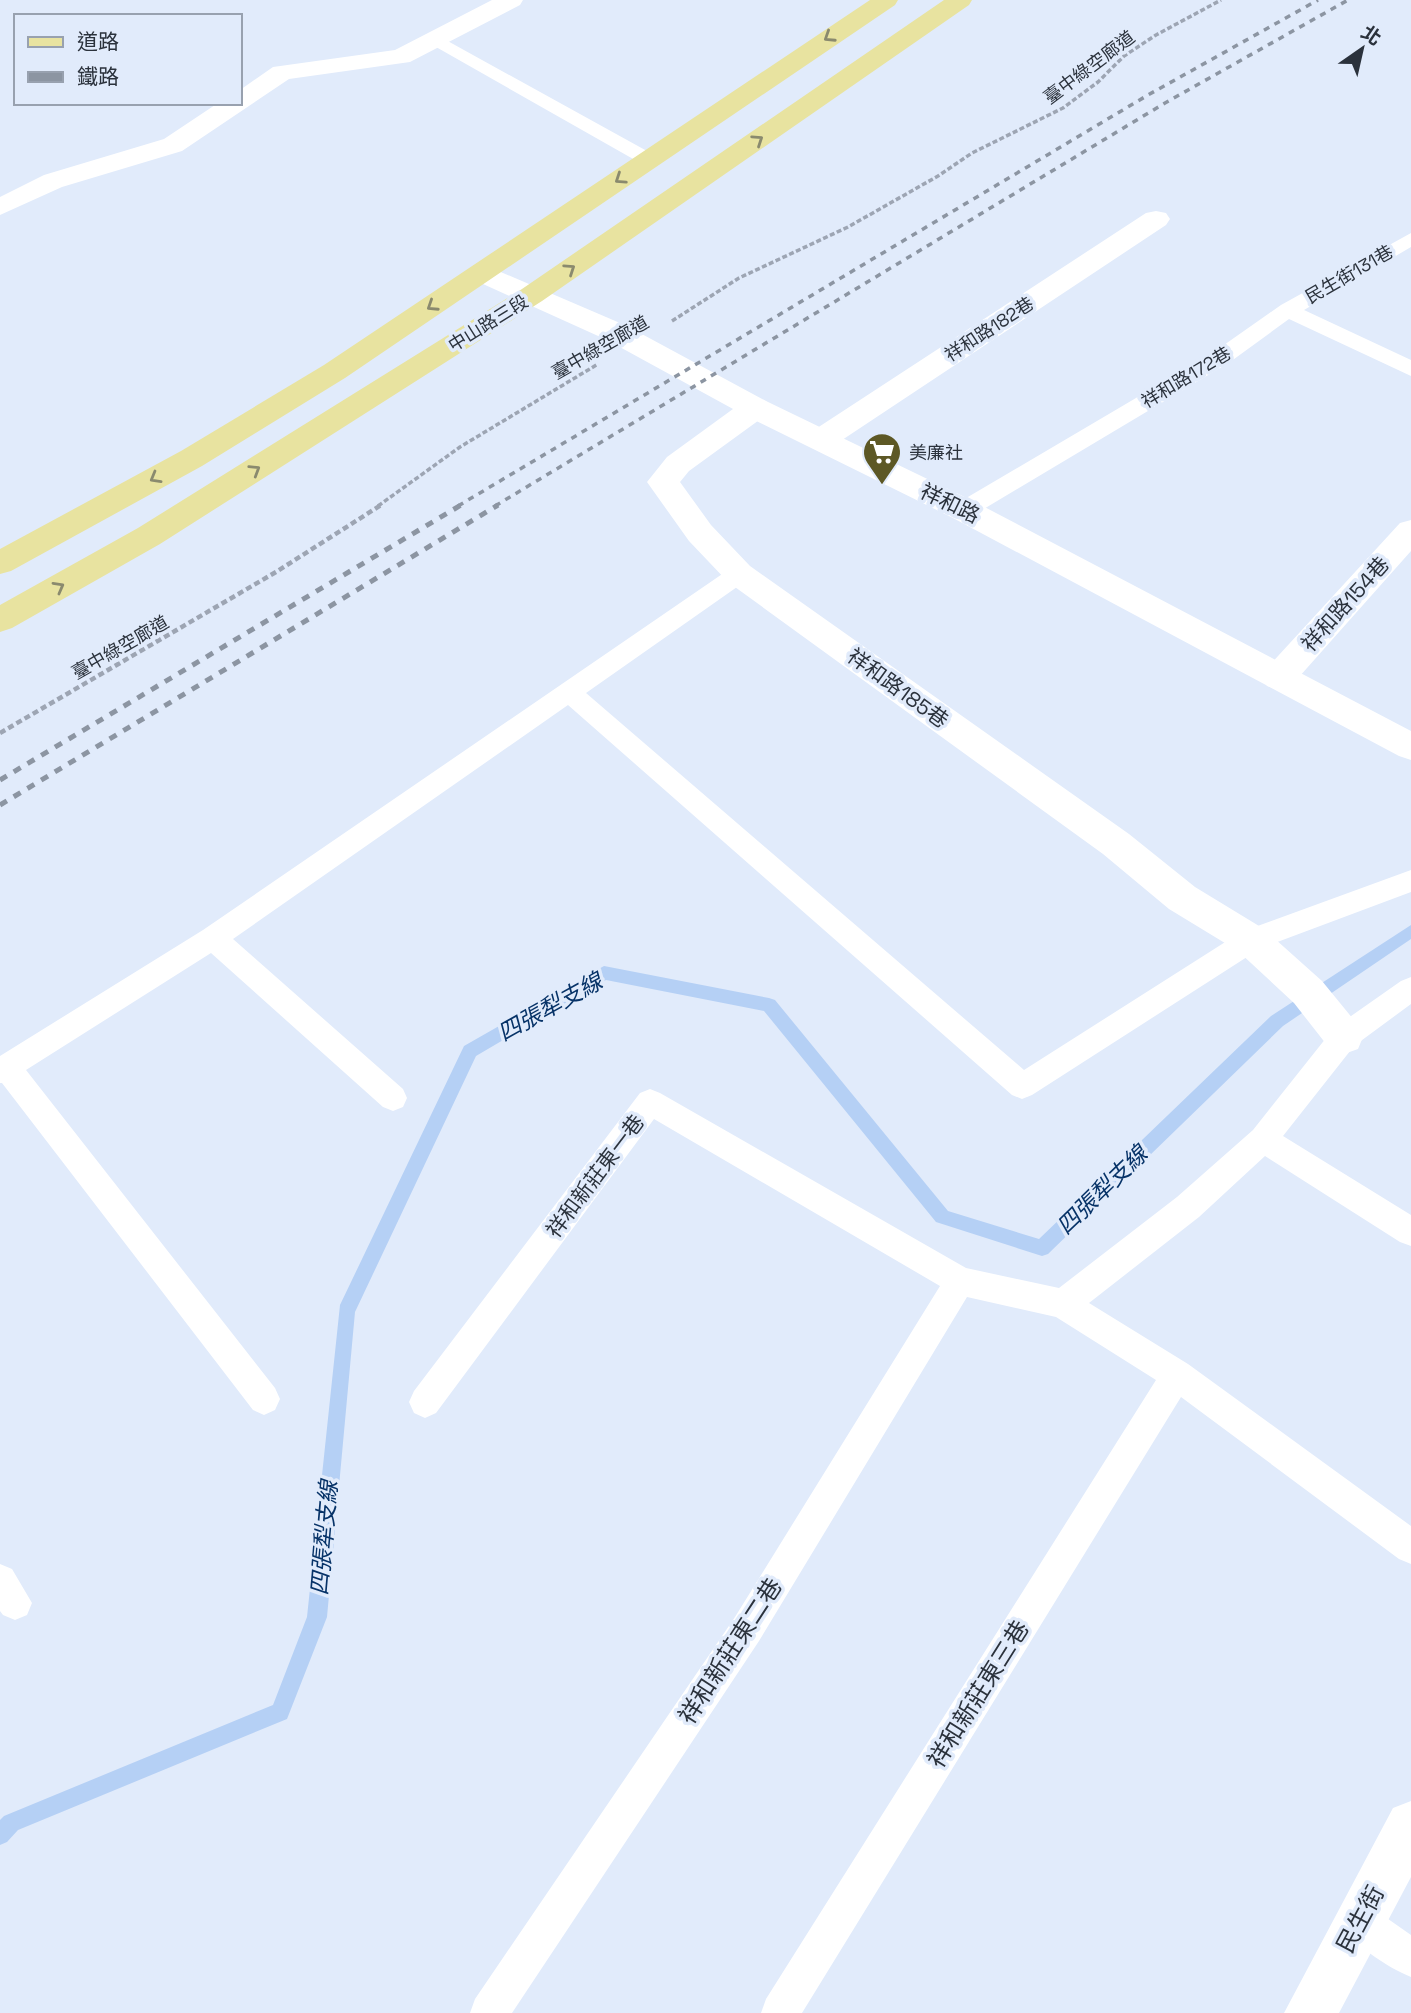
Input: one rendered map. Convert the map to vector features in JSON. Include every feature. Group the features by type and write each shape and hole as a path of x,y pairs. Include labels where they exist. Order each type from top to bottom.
{"main road":[{"path":"0,563 94,514 254,422 482,274 886,0"},
{"name":"中山路三段","path":"0,620 149,536 532,295 960,0"}],"street":[{"path":"242,99 282,72 401,57 511,0"},
{"path":"0,207 53,181 173,145 233,105"},
{"name":"祥和路182巷","path":"822,439 1156,219"},
{"name":"祥和路","path":"482,274 635,342 755,408 964,510 1411,747"},
{"name":"祥和路185巷","path":"755,408 678,464 663,482 700,533 739,574 1116,844 1182,898 1251,940 1308,992 1344,1037"},
{"name":"祥和路154巷","path":"1279,677 1411,531"},
{"name":"民生街","path":"1310,2013 1411,1826"}],"lane":[{"path":"435,39 649,160"},
{"name":"民生街131巷","path":"1288,310 1411,239"},
{"path":"1288,310 1411,369"},
{"name":"祥和路172巷","path":"964,510 1222,357 1288,310"},
{"path":"264,1399 3,1069 213,938 739,574"},
{"path":"569,692 1022,1086 1251,940 1411,881"},
{"path":"213,938 393,1098"},
{"path":"1063,1304 1188,1207 1263,1139 1344,1037 1411,989"},
{"name":"祥和新莊東一巷","path":"425,1402 650,1102 960,1281"},
{"path":"1263,1139 1411,1232"},
{"path":"960,1281 1063,1304 1177,1375 1411,1547"},
{"name":"祥和新莊東二巷","path":"489,2013 747,1629 960,1281"},
{"name":"祥和新莊東三巷","path":"780,2013 1177,1375"},
{"path":"1358,1920 1411,1958"}],"path":[{"name":"臺中綠空廊道","path":"0,733 276,572 396,495 460,447 739,278 848,227 938,176 972,153 1063,108 1098,82 1124,57 1156,35 1221,0"}],"waterway":[{"name":"四張犁支線","path":"0,1835 11,1823 280,1712 317,1617 346,1311 470,1051 604,973 769,1005 942,1217 1042,1248 1277,1021 1411,931"}],"railway":[{"path":"458,506 1148,95 1318,0"},
{"path":"495,506 1165,103 1348,0"},
{"path":"0,780 461,505"},
{"path":"0,805 498,505"}],"place":[{"name":"美廉社","path":"882,486"}]}
